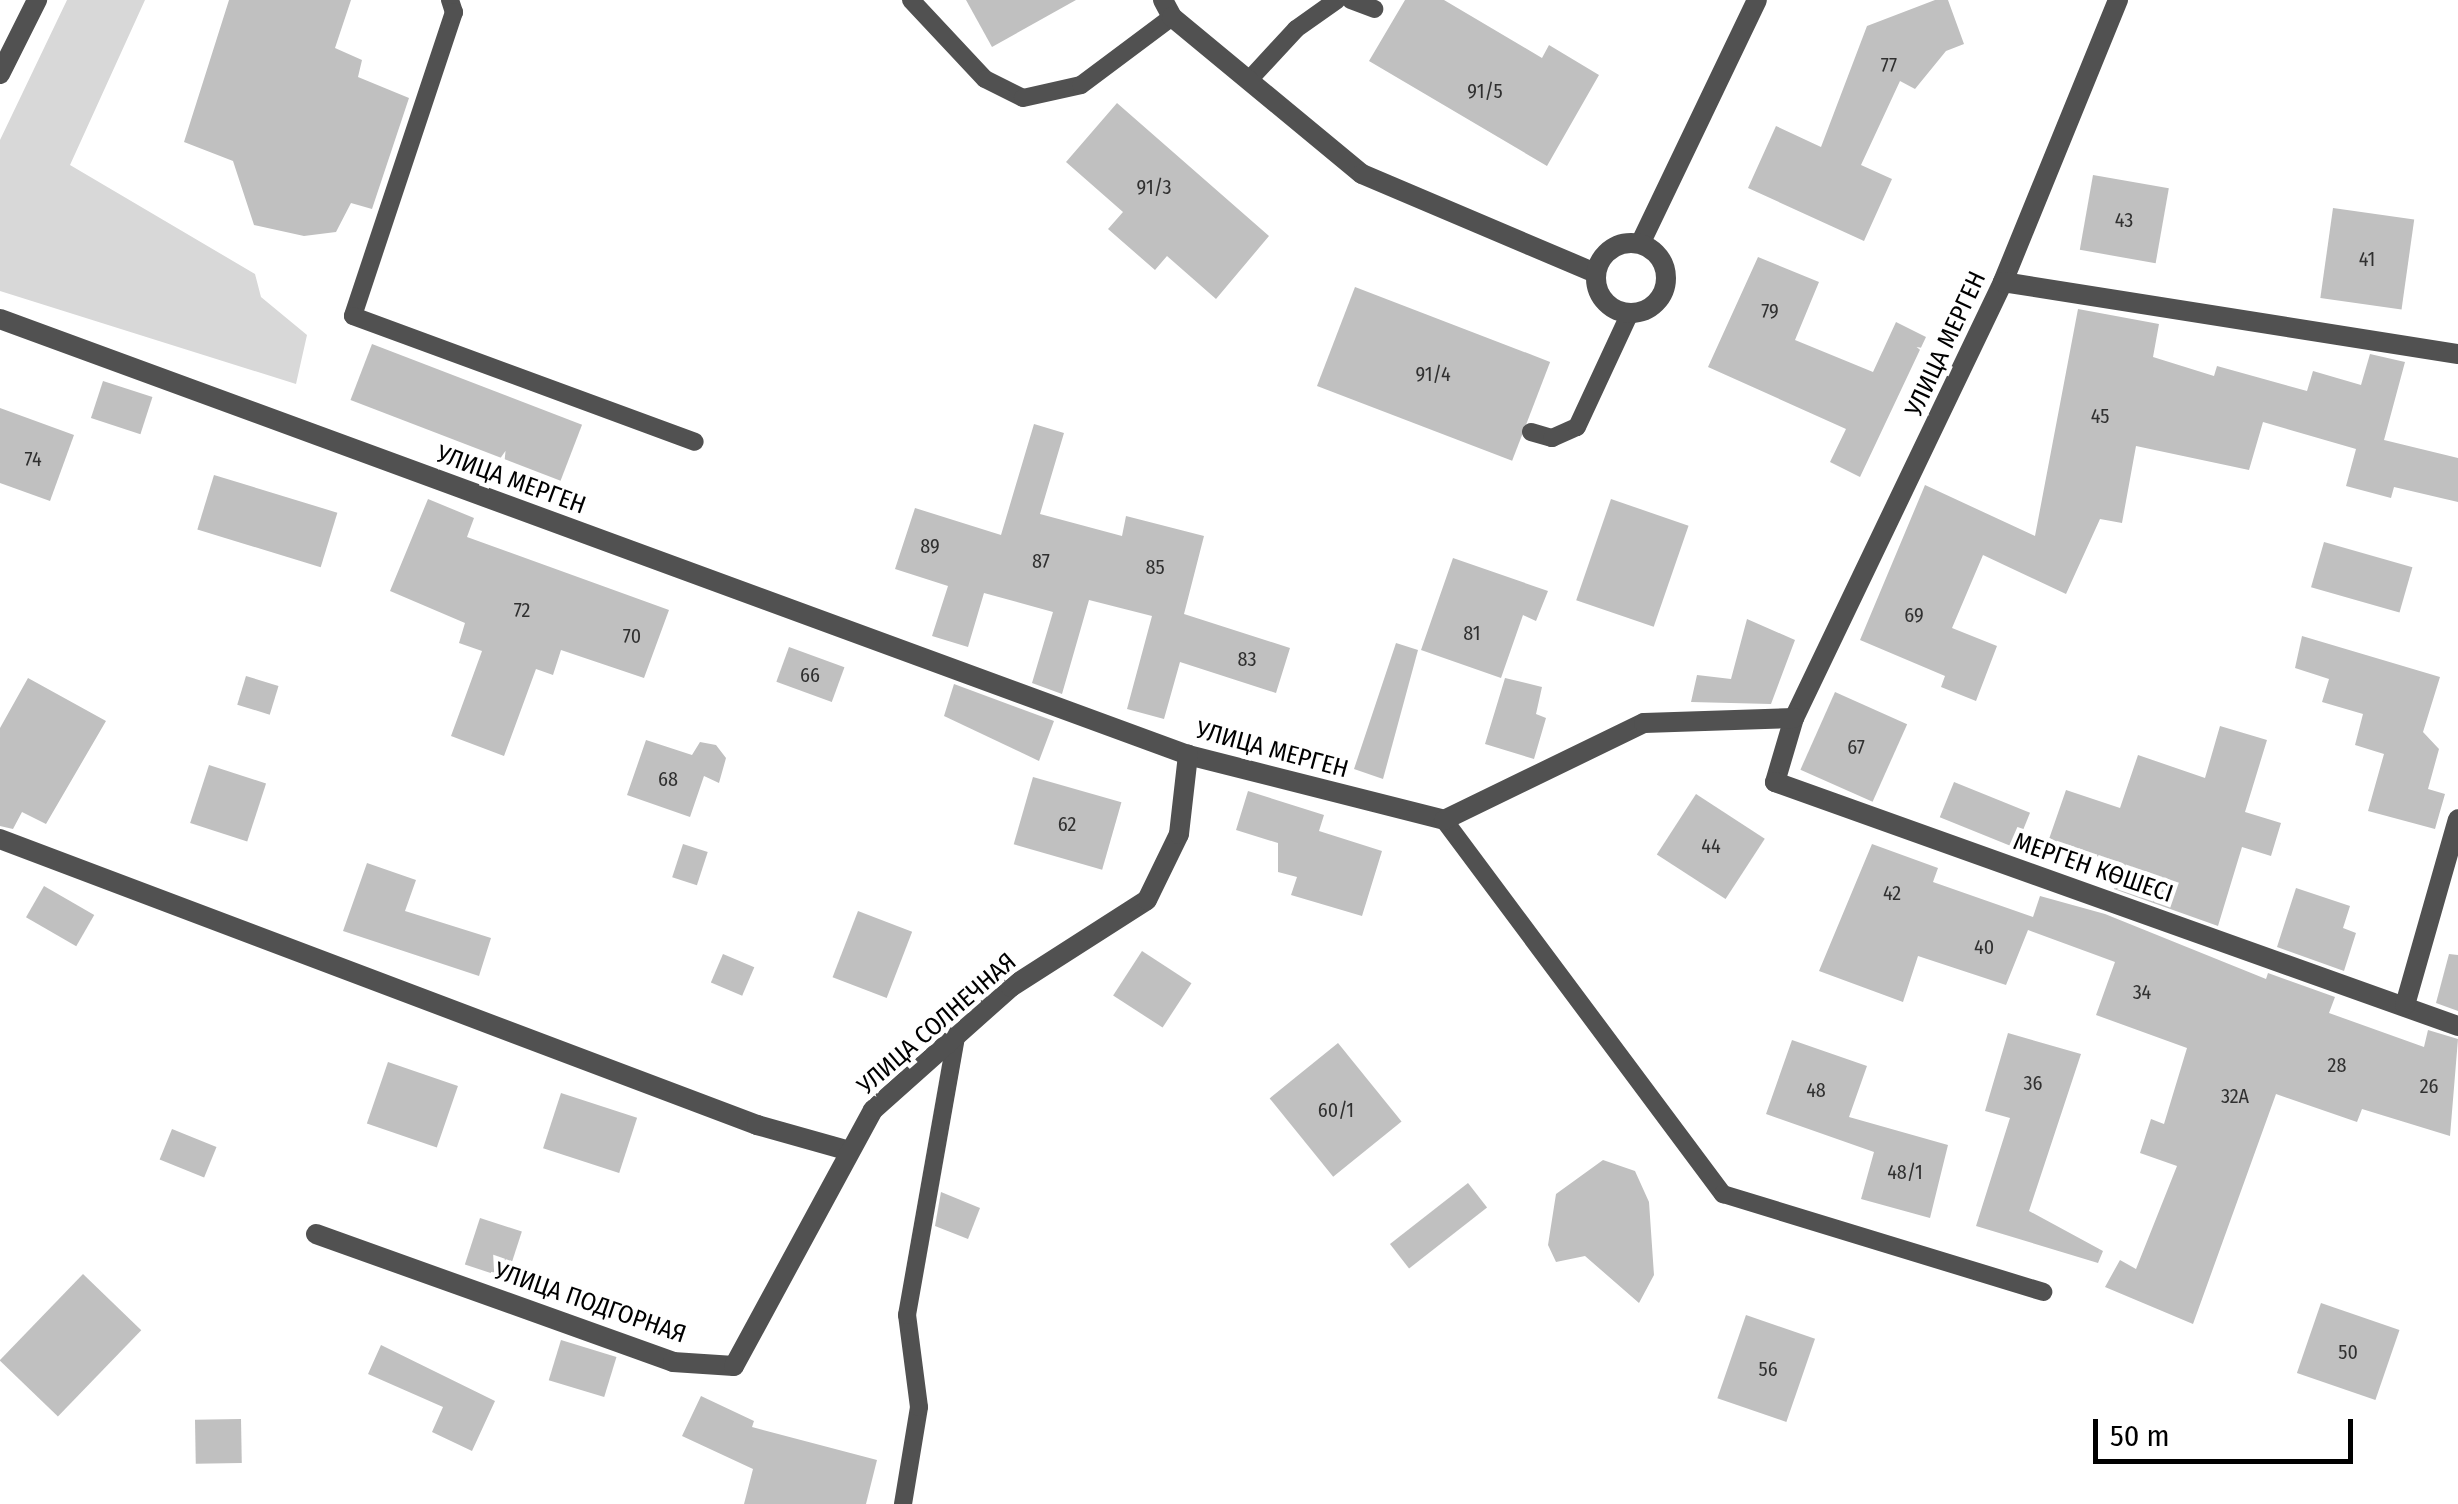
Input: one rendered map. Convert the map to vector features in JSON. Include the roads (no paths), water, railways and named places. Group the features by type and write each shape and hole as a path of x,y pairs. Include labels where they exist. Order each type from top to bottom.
{"street":[{"path":"0,74 37,0"},
{"path":"1641,242 1757,0"},
{"name":"УЛИЦА МЕРГЕН","path":"1794,718 2004,282 2118,0"},
{"path":"1168,8 1362,174 1595,273"},
{"path":"1641,242 1667,272 1664,292 1651,308 1629,315 1598,293 1595,273 1620,243 1641,242"},
{"path":"2004,282 2458,354"},
{"name":"УЛИЦА МЕРГЕН","path":"0,319 1188,755 1444,820"},
{"path":"1444,820 1644,723 1794,718"},
{"name":"МЕРГЕН КӨШЕСІ","path":"1794,718 1775,782 2458,1026"},
{"name":"УЛИЦА СОЛНЕЧНАЯ","path":"846,1150 873,1110 1012,987 1147,900 1179,834 1188,755"},
{"path":"2405,1005 2458,819"},
{"path":"0,839 705,1106 846,1150"},
{"name":"УЛИЦА ПОДГОРНАЯ","path":"316,1234 673,1362 734,1366 846,1150"}],"lane":[{"path":"450,0 454,12 353,316 695,442"},
{"path":"910,0 985,79 1023,98 1081,85 1168,8"},
{"path":"1250,80 1296,29 1337,0"},
{"path":"1351,0 1374,9"},
{"path":"1531,432 1552,438 1577,427 1629,315"},
{"path":"1444,820 1723,1194 2043,1292"},
{"path":"903,1504 919,1407 907,1316 956,1038"}]}
